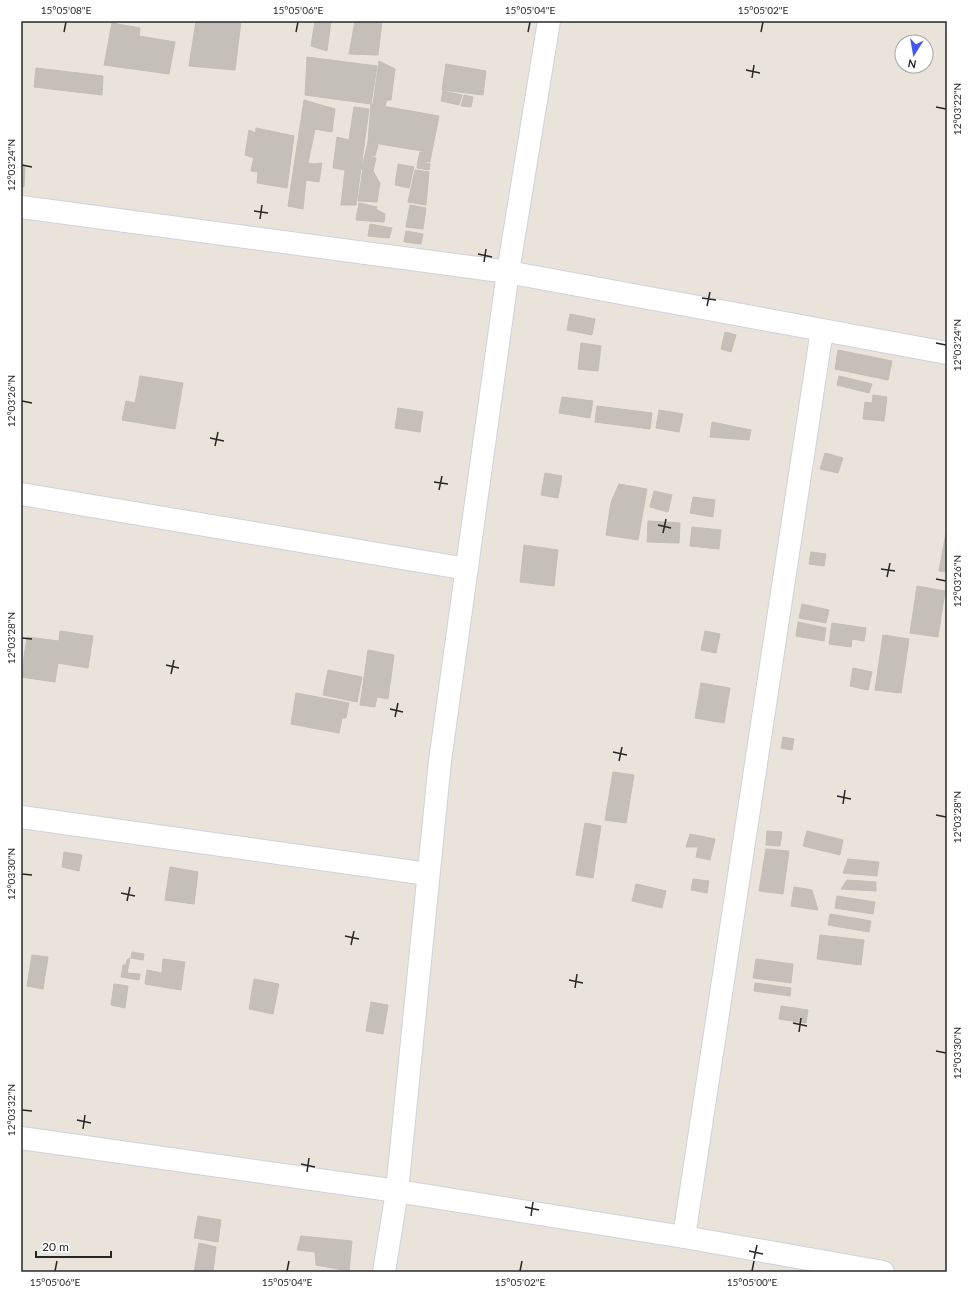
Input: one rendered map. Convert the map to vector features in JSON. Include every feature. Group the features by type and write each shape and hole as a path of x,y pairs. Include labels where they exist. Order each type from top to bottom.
{"street":[{"path":"384,1272 397,1191 440,761 508,272 549,21"},
{"path":"21,207 508,272 947,353"},
{"path":"684,1237 822,330"},
{"path":"21,494 467,569"},
{"path":"21,817 428,874"},
{"path":"21,1138 397,1191 684,1237 883,1272"}],"building":[{"path":"196,21 241,21 235,70 189,66"},
{"path":"315,21 331,21 327,51 311,46"},
{"path":"355,21 382,21 378,55 349,54"},
{"path":"112,23 140,28 139,36 175,42 169,74 104,65"},
{"path":"307,57 377,66 371,104 305,95"},
{"path":"379,61 395,69 391,100 387,100 385,106 373,104"},
{"path":"446,64 486,71 483,95 442,90"},
{"path":"36,68 103,76 102,95 34,87"},
{"path":"443,91 462,95 459,105 441,101"},
{"path":"464,95 473,97 471,107 461,106"},
{"path":"304,100 335,109 332,132 315,129 308,163 322,163 319,182 306,180 303,209 288,206"},
{"path":"371,104 439,116 432,151 416,150 368,142"},
{"path":"354,107 369,109 356,205 341,205 345,170 333,168 337,137 349,140"},
{"path":"256,128 294,136 291,158 255,151"},
{"path":"249,130 256,133 254,158 245,155"},
{"path":"368,142 378,145 375,156 365,155"},
{"path":"255,151 291,158 287,188 257,183 258,172 251,171"},
{"path":"432,151 430,162 418,161 420,152"},
{"path":"365,155 376,158 373,171 361,169"},
{"path":"418,161 430,164 429,170 417,168"},
{"path":"398,164 414,167 409,188 395,185"},
{"path":"21,166 25,167 24,187 21,186"},
{"path":"363,169 373,171 380,183 377,202 358,201"},
{"path":"415,170 429,172 426,205 408,202"},
{"path":"359,203 377,207 376,209 385,214 384,222 356,220"},
{"path":"410,205 426,208 423,229 406,227"},
{"path":"370,224 392,228 389,238 368,236"},
{"path":"406,231 423,234 421,244 404,242"},
{"path":"570,314 595,319 592,335 567,330"},
{"path":"725,332 736,335 731,352 721,349"},
{"path":"581,343 601,346 598,371 578,369"},
{"path":"838,350 892,361 888,380 835,369"},
{"path":"140,376 183,383 175,429 122,420 126,401 135,403"},
{"path":"839,376 872,384 869,393 837,385"},
{"path":"873,395 887,397 884,421 863,419 865,402 872,403"},
{"path":"562,397 593,401 590,418 559,413"},
{"path":"597,406 652,413 650,429 595,422"},
{"path":"398,408 423,412 420,432 395,428"},
{"path":"659,410 683,414 679,432 656,428"},
{"path":"712,422 751,430 749,440 710,437"},
{"path":"825,453 843,458 838,473 820,469"},
{"path":"545,473 562,476 558,498 541,495"},
{"path":"619,484 647,489 638,540 606,535 611,502"},
{"path":"654,491 672,495 668,512 650,507"},
{"path":"693,497 715,500 713,517 690,513"},
{"path":"648,521 680,523 679,543 647,542"},
{"path":"692,527 721,530 719,549 690,546"},
{"path":"946,533 947,534 947,572 939,571"},
{"path":"524,545 558,550 554,586 520,582"},
{"path":"811,552 826,554 824,566 809,564"},
{"path":"917,586 945,591 938,637 910,633"},
{"path":"802,604 829,610 826,623 799,618"},
{"path":"798,622 826,628 824,641 796,636"},
{"path":"832,623 866,628 864,641 852,639 851,647 829,644"},
{"path":"60,631 93,636 88,668 58,663 55,682 21,677 27,637 59,641"},
{"path":"705,631 720,634 716,653 701,650"},
{"path":"883,635 909,639 901,693 875,690"},
{"path":"368,650 394,655 388,699 377,697 375,707 360,705"},
{"path":"853,668 872,672 868,690 850,686"},
{"path":"328,670 362,677 357,702 323,695"},
{"path":"701,683 730,688 724,723 695,718"},
{"path":"296,693 349,703 346,718 342,718 339,733 291,724"},
{"path":"783,737 794,739 792,750 781,748"},
{"path":"613,772 634,775 626,823 605,820"},
{"path":"585,823 601,826 593,878 576,875"},
{"path":"767,831 782,832 780,846 766,845"},
{"path":"807,831 843,840 840,855 803,846"},
{"path":"690,834 715,839 710,860 696,857 698,847 686,847"},
{"path":"766,849 789,851 783,894 759,891"},
{"path":"64,852 82,855 79,871 62,867"},
{"path":"848,859 879,862 877,876 843,873"},
{"path":"170,867 198,872 194,904 165,900"},
{"path":"693,879 709,881 707,893 691,890"},
{"path":"847,880 876,882 876,891 841,889"},
{"path":"636,884 666,891 662,908 632,901"},
{"path":"794,887 812,890 818,910 791,906"},
{"path":"837,896 875,902 873,914 835,908"},
{"path":"830,914 871,921 869,932 828,925"},
{"path":"820,935 864,940 861,965 817,959"},
{"path":"132,952 144,954 143,960 131,958"},
{"path":"32,955 48,957 43,989 27,986"},
{"path":"130,958 127,973 140,974 139,980 121,977 123,965 126,965 127,960"},
{"path":"163,959 185,962 181,990 145,984 147,970 162,973"},
{"path":"756,959 793,964 791,983 753,978"},
{"path":"254,979 279,984 273,1014 249,1009"},
{"path":"755,983 791,988 790,996 754,991"},
{"path":"114,984 128,986 125,1008 111,1005"},
{"path":"371,1002 388,1005 383,1034 366,1031"},
{"path":"781,1006 808,1010 806,1023 779,1019"},
{"path":"198,1216 221,1220 218,1242 194,1238"},
{"path":"301,1236 352,1241 349,1271 316,1265 315,1252 297,1250"},
{"path":"199,1243 216,1247 213,1272 194,1272"}]}
